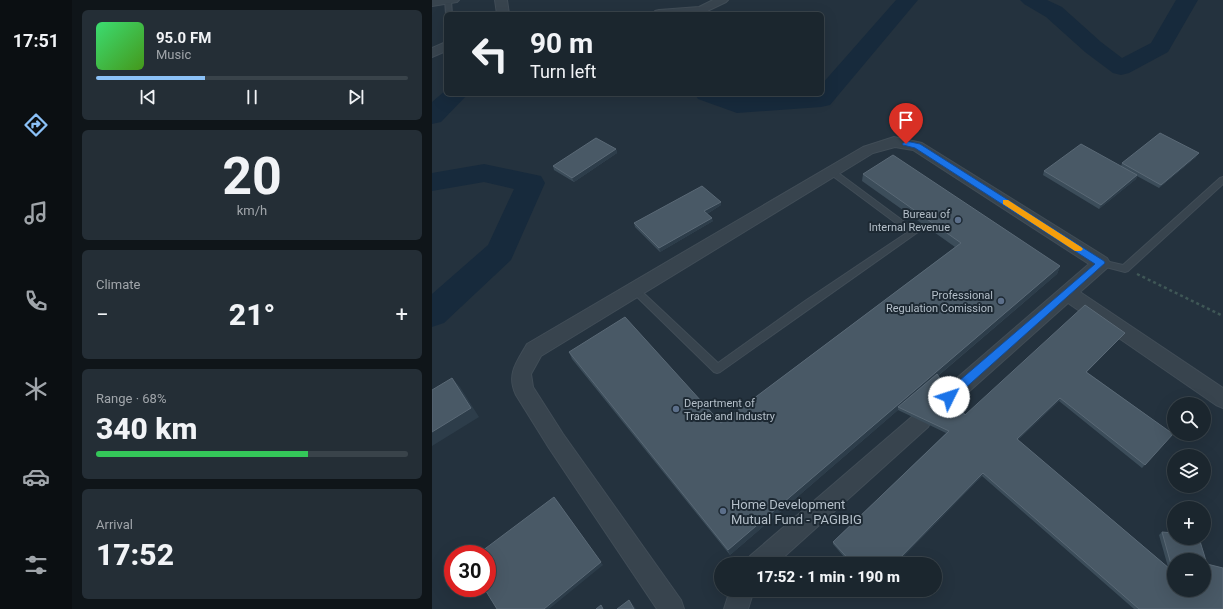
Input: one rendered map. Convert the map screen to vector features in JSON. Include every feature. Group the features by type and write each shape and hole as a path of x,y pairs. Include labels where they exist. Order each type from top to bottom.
{"street":[{"path":"432,3 449,0"},
{"path":"501,0 503,12"},
{"path":"680,12 701,10 722,0"},
{"path":"432,52 444,47"},
{"path":"672,609 556,440 523,389 521,374 534,350 868,150 894,142 917,146 1101,263 949,397"},
{"path":"1067,293 1223,399"},
{"path":"766,557 921,421"},
{"path":"736,609 740,597"}],"lane":[{"path":"449,0 449,12"},
{"path":"634,289 717,369 808,304 914,232 833,172"},
{"path":"1101,263 1125,269 1223,180"}],"path":[{"path":"1125,269 1223,316"}],"building":[{"path":"1160,133 1199,153 1161,185 1122,163"},
{"path":"596,138 616,149 572,178 553,166"},
{"path":"1081,144 1137,175 1101,205 1044,171"},
{"path":"893,155 1060,266 728,550 569,352 625,317 721,423 961,243 863,174"},
{"path":"702,186 721,202 704,211 712,218 659,248 634,223"},
{"path":"1085,305 1125,333 1086,372 1167,430 1167,441 1145,465 1060,398 1017,439 1167,566 1167,597 1211,597 1211,565 1223,568 1223,609 1139,609 983,473 901,557 847,557 833,542 949,431 898,407 937,374 965,415"},
{"path":"452,378 471,408 432,432 432,390"},
{"path":"554,497 601,562 544,609 497,609 490,597 496,597 496,545 490,545"},
{"path":"1162,532 1167,532 1167,545 1201,545 1204,553 1168,553"},
{"path":"629,600 634,609 617,609"},
{"path":"601,605 603,609 596,609"}],"waterway":[{"path":"712,96 737,105 821,100 907,0"},
{"path":"1031,0 1054,12 1093,47 1121,68 1160,47 1187,0"},
{"path":"432,116 454,96"},
{"path":"432,182 484,173 531,183 500,252 432,314"}],"slow traffic":[{"path":"1006,202 1078,249"}],"place":[{"name":"Bureau of Internal Revenue","path":"958,220"},
{"name":"Professional Regulation Comission","path":"1001,301"},
{"name":"Department of Trade and Industry","path":"676,409"},
{"name":"Home Development Mutual Fund - PAGIBIG","path":"723,511"}],"route":[{"path":"906,144 917,146 1101,263 949,397"}]}
